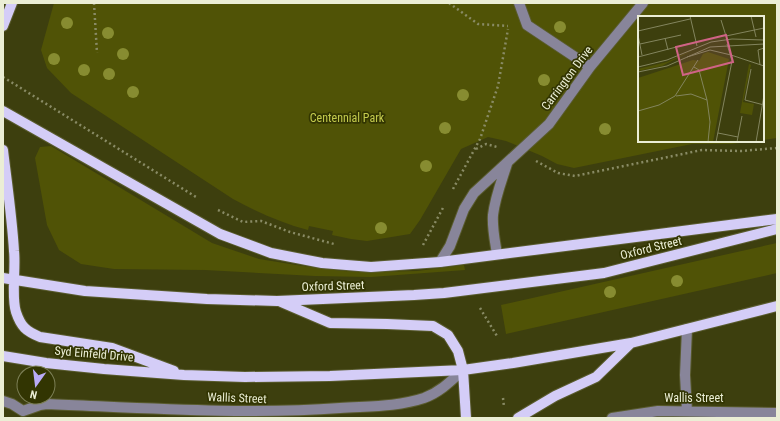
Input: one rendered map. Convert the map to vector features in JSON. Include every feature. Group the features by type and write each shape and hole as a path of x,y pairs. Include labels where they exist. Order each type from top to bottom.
{"main road":[{"path":"3,26 12,3"},
{"path":"3,111 207,228 255,248 287,257 340,265 371,267 440,262 777,219"},
{"path":"3,150 4,172 14,252 14,302 22,325 29,333 40,337 112,348 184,375 244,377 330,376 463,370 513,364 631,343 777,306"},
{"name":"Oxford Street","path":"15,280 85,291 207,299 277,301 444,293 604,273 777,229"},
{"path":"3,278 15,280"},
{"path":"277,301 330,323 433,326 448,335 458,351 463,370 466,418"},
{"path":"518,418 555,396 596,377 631,343"},
{"name":"Syd Einfeld Drive","path":"3,356 46,363 184,375"}],"street":[{"path":"519,3 527,25 590,67"},
{"name":"Carrington Drive","path":"440,262 450,246 464,208 469,199 481,186 507,164 549,124 590,67 643,3"},
{"name":"Carrington Drive","path":"497,254 493,232 493,214 507,164"},
{"path":"687,329 685,375 687,411"},
{"name":"Wallis Street","path":"3,401 12,404 23,414 40,405 47,404 266,412 306,411 407,402 425,397 442,388 463,370"},
{"name":"Wallis Street","path":"612,418 658,411 777,413"}],"path":[{"path":"94,3 97,53"},
{"path":"449,3 478,24 509,26 498,86 480,139 452,191"},
{"path":"3,77 198,198"},
{"path":"473,150 486,144 498,147"},
{"path":"534,160 558,173 575,176 702,150 741,151 777,148"},
{"path":"423,246 444,205"},
{"path":"217,210 243,222 261,221 290,232 334,244"},
{"path":"480,308 497,336"},
{"path":"503,398 504,408"}],"green space":[{"name":"Centennial Park","path":"54,3 777,3 777,138 764,140 764,16 638,16 638,142 747,142 732,144 692,144 574,168 557,164 506,141 488,137 461,149 420,220 410,234 367,241 332,235 333,231 309,226 308,230 288,224 269,217 233,199 71,93 47,68 41,50"},
{"path":"51,146 212,243 259,259 343,271 417,271 464,265 465,270 371,277 315,276 205,270 114,269 81,264 59,250 47,225 35,158 40,147"},
{"path":"777,243 777,273 506,334 501,305"}]}
